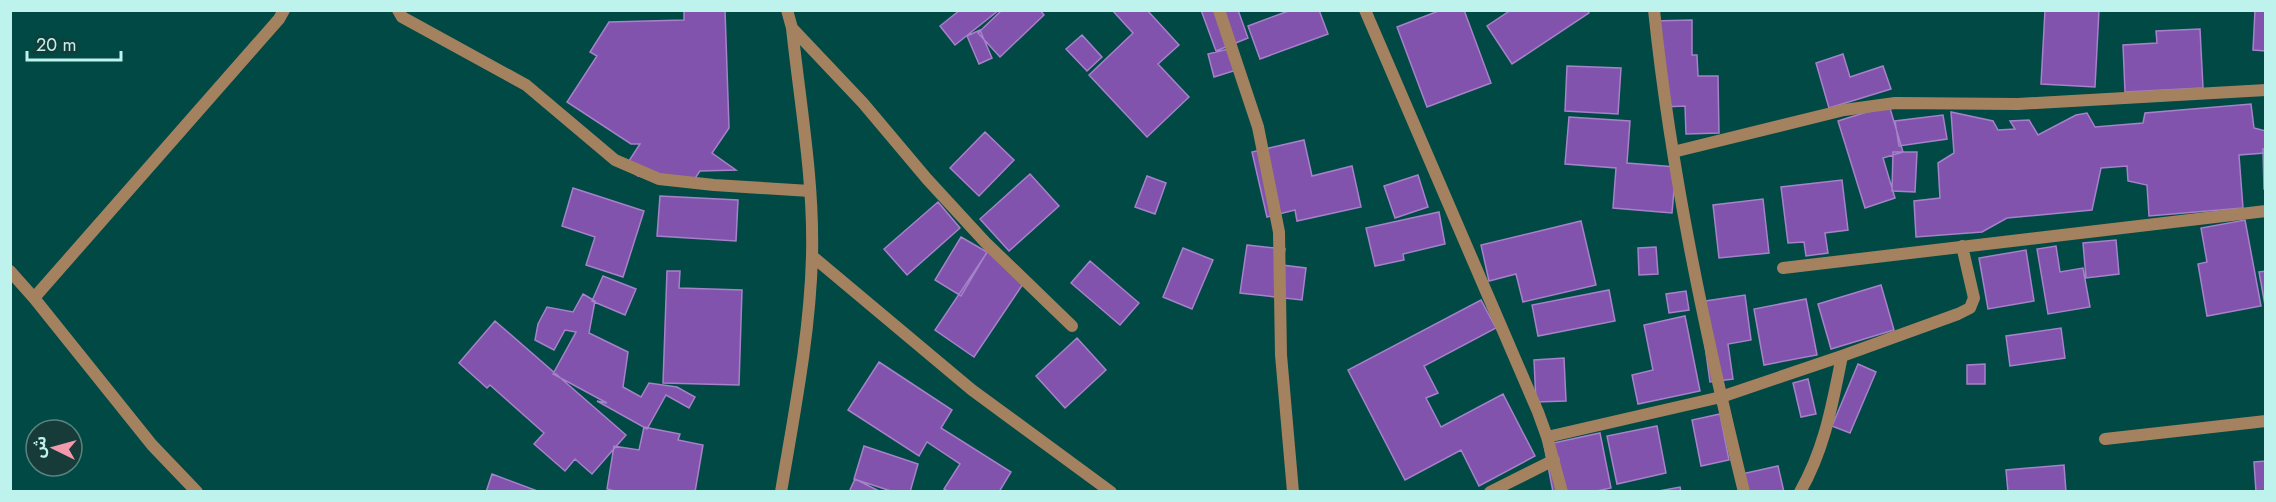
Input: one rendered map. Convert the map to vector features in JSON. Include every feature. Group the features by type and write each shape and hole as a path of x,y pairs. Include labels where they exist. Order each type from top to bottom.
{"street":[{"path":"34,298 279,19 284,10"},
{"path":"398,10 402,17 526,86 615,160 659,179 810,191"},
{"path":"781,492 803,365 812,256 810,191 792,28 787,10"},
{"path":"1219,10 1258,127 1279,232 1281,355 1293,492"},
{"path":"1365,10 1547,437 1562,492"},
{"path":"1654,10 1673,152 1691,260 1744,492"},
{"path":"792,28 863,103 927,179 978,234 1072,326"},
{"path":"1673,152 1844,110 1895,103 2018,104 2265,90"},
{"path":"1783,268 2265,211"},
{"path":"1547,437 1721,397 1958,314 1970,308 1974,298 1962,246"},
{"path":"812,256 972,390 1111,492"},
{"path":"10,271 152,445 197,492"},
{"path":"1800,492 1812,471 1827,430 1842,356"},
{"path":"2105,439 2265,421"},
{"path":"1490,492 1554,460"}],"building":[{"path":"684,10 725,10 729,128 712,153 736,170 700,171 691,184 638,176 625,167 640,144 631,144 567,102 597,56 590,52 609,22 684,20"},
{"path":"960,10 999,10 955,45 940,26"},
{"path":"1002,10 1040,10 1044,15 1000,57 978,33"},
{"path":"1112,10 1147,10 1179,45 1158,64 1189,97 1147,137 1089,75 1133,33"},
{"path":"1201,10 1238,10 1248,38 1216,51"},
{"path":"1291,10 1319,10 1328,34 1260,59 1248,26"},
{"path":"1441,10 1464,10 1491,83 1427,107 1397,27"},
{"path":"1511,10 1588,10 1589,13 1512,64 1487,26"},
{"path":"2045,10 2099,10 2095,87 2041,84"},
{"path":"2255,10 2266,10 2266,51 2253,50"},
{"path":"1692,20 1692,55 1697,55 1698,76 1718,76 1719,133 1686,134 1685,106 1663,107 1652,21"},
{"path":"2200,29 2203,88 2125,92 2123,45 2157,43 2156,31"},
{"path":"980,30 992,58 979,64 967,36"},
{"path":"1082,35 1102,57 1087,71 1066,49"},
{"path":"1236,47 1243,68 1214,77 1208,54"},
{"path":"1843,54 1850,77 1883,66 1891,89 1829,108 1816,63"},
{"path":"1567,66 1621,68 1618,114 1565,111"},
{"path":"2251,104 2254,128 2266,131 2266,148 2265,153 2239,155 2243,208 2149,216 2147,185 2128,181 2127,166 2101,168 2092,210 2007,218 1982,232 1916,237 1914,201 1940,198 1938,163 1954,153 1951,112 1993,121 1998,130 2015,129 2010,121 2029,120 2038,135 2076,115 2087,113 2095,127 2143,123 2145,113"},
{"path":"1889,105 1903,152 1883,158 1895,198 1865,208 1838,121"},
{"path":"1943,115 1947,139 1899,146 1895,121"},
{"path":"1569,117 1630,121 1627,163 1676,167 1672,213 1613,208 1616,168 1565,164"},
{"path":"985,132 1014,160 979,196 950,168"},
{"path":"1304,140 1312,176 1352,166 1361,207 1297,221 1295,210 1267,217 1252,152"},
{"path":"2263,149 2266,149 2266,189 2264,189"},
{"path":"1893,152 1917,152 1915,192 1892,191"},
{"path":"1030,174 1059,206 1009,251 980,219"},
{"path":"1418,175 1428,207 1395,218 1384,186"},
{"path":"1147,176 1166,183 1155,214 1135,207"},
{"path":"1842,180 1848,230 1825,233 1828,253 1806,256 1804,242 1788,243 1781,187"},
{"path":"573,188 644,211 623,277 586,265 595,237 562,226"},
{"path":"660,196 738,200 736,241 657,236"},
{"path":"1763,199 1769,253 1719,258 1713,205"},
{"path":"938,202 960,228 907,275 884,249"},
{"path":"1439,212 1445,244 1403,254 1404,260 1375,266 1366,228"},
{"path":"2245,220 2261,306 2207,316 2198,264 2207,262 2201,228"},
{"path":"1581,221 1596,285 1523,302 1516,274 1489,281 1481,245"},
{"path":"961,237 987,252 961,296 935,280"},
{"path":"2116,240 2119,274 2086,278 2083,243"},
{"path":"1247,245 1285,249 1282,265 1306,268 1302,300 1240,293"},
{"path":"2056,246 2060,272 2083,268 2090,307 2048,314 2037,249"},
{"path":"1656,247 1658,274 1639,275 1638,248"},
{"path":"1183,248 1213,260 1192,309 1163,297"},
{"path":"2026,250 2034,301 1988,309 1979,258"},
{"path":"988,251 1027,278 974,357 935,330"},
{"path":"1090,261 1139,303 1120,325 1071,283"},
{"path":"667,271 680,271 679,288 742,290 739,385 663,383"},
{"path":"2266,271 2266,311 2259,272"},
{"path":"603,276 636,289 625,315 592,301"},
{"path":"1881,285 1894,330 1831,349 1818,304"},
{"path":"1609,290 1615,321 1538,336 1532,305"},
{"path":"1686,291 1689,310 1669,313 1666,294"},
{"path":"583,294 595,301 589,333 628,352 623,387 641,397 649,383 677,387 695,397 689,408 666,395 647,429 597,401 607,403 553,374 576,332 565,330 554,350 535,340 538,324 547,307 573,312"},
{"path":"1745,295 1751,340 1728,344 1733,379 1710,382 1699,302"},
{"path":"1806,299 1817,355 1764,365 1754,309"},
{"path":"1481,300 1496,328 1424,366 1438,393 1426,398 1441,427 1503,394 1535,456 1479,486 1461,450 1405,480 1348,370"},
{"path":"1685,316 1700,391 1638,404 1632,375 1653,370 1644,325"},
{"path":"495,321 626,435 592,474 575,459 565,471 534,444 544,433 490,385 487,388 459,363"},
{"path":"2061,328 2065,358 2010,366 2006,336"},
{"path":"1077,338 1106,370 1065,408 1036,376"},
{"path":"1564,358 1566,401 1536,402 1534,360"},
{"path":"879,362 952,410 941,428 1011,472 999,492 949,492 944,489 960,464 927,442 919,456 848,410"},
{"path":"1858,364 1876,372 1850,433 1832,426"},
{"path":"1985,364 1985,384 1967,384 1967,365"},
{"path":"1808,379 1816,414 1801,417 1793,383"},
{"path":"1720,414 1729,460 1701,466 1692,420"},
{"path":"1657,426 1666,473 1617,484 1607,436"},
{"path":"644,427 680,434 678,440 703,445 695,492 619,492 607,489 614,446 639,450"},
{"path":"1600,433 1611,488 1592,492 1553,492 1544,445"},
{"path":"864,446 918,464 910,492 894,492 854,479"},
{"path":"2266,461 2266,492 2256,492 2254,462"},
{"path":"2064,465 2066,492 2008,492 2006,470"},
{"path":"1778,466 1784,492 1740,492 1737,475"},
{"path":"492,474 540,492 486,492"},
{"path":"855,479 881,492 849,492"},
{"path":"1680,487 1681,492 1653,492"}]}
